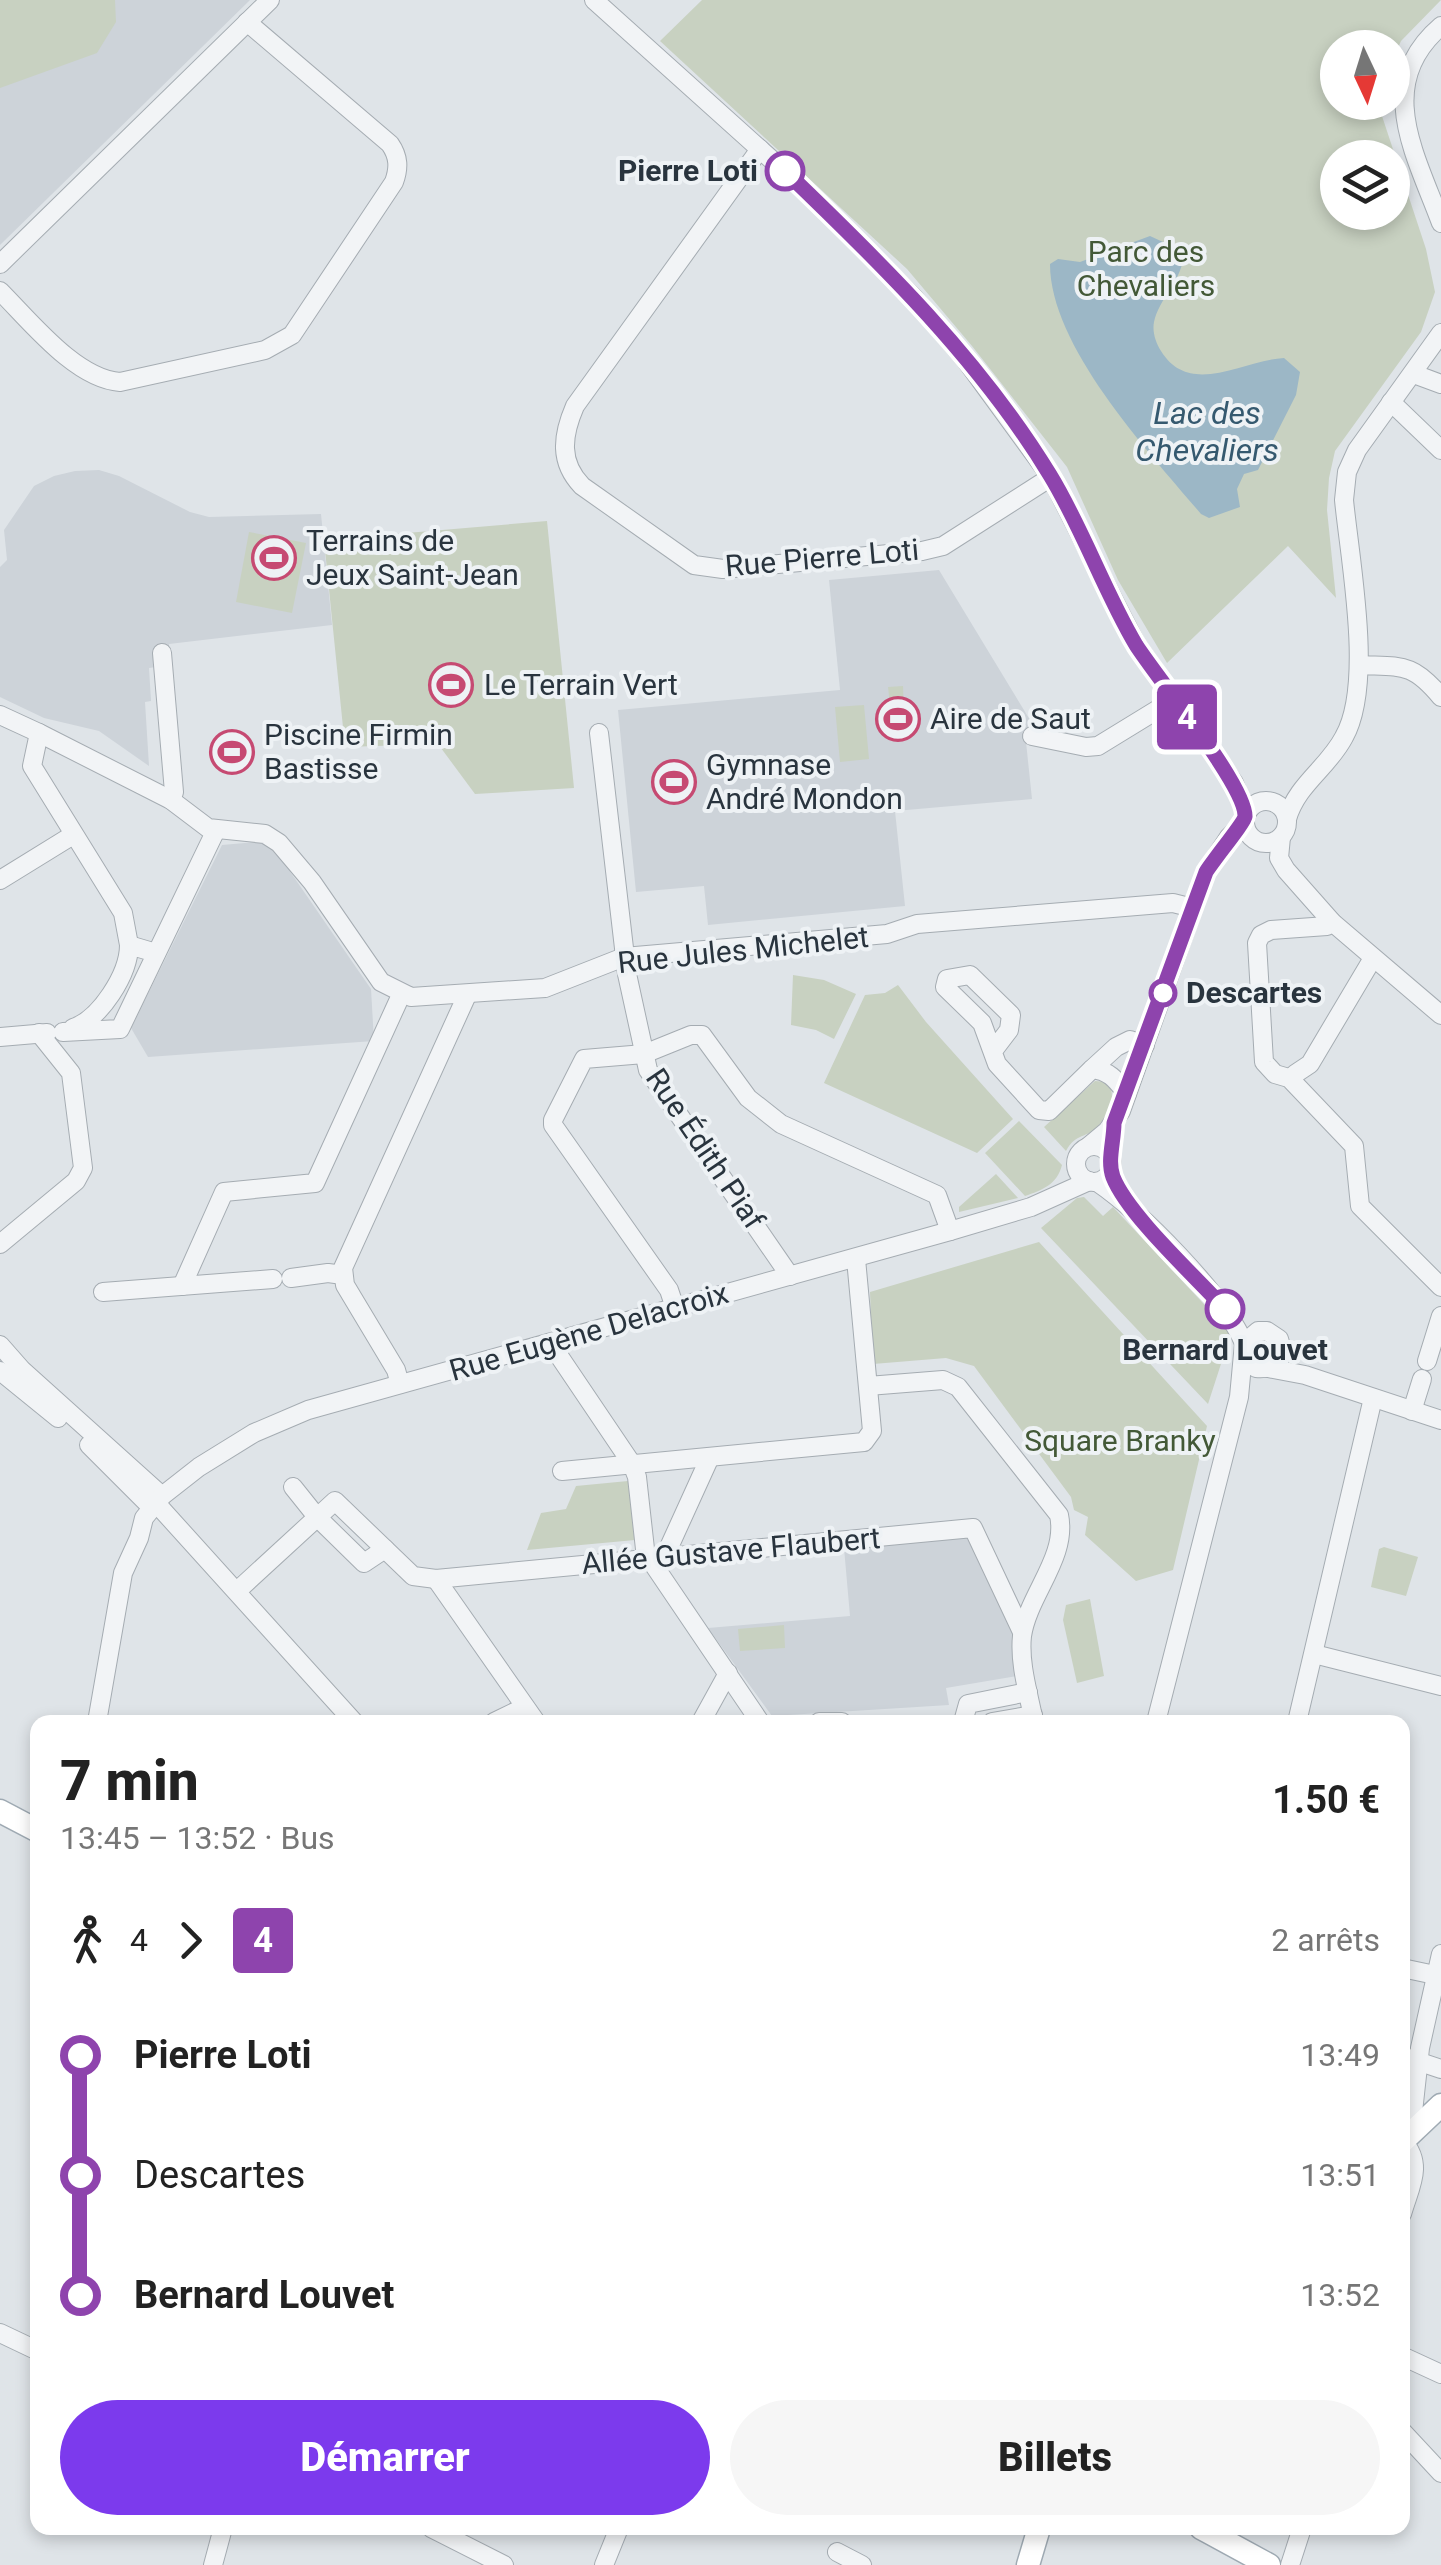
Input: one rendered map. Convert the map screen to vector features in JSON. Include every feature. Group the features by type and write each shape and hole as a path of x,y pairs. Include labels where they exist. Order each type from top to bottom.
{"main road":[{"path":"0,1811 30,1825"},
{"path":"1410,2115 1441,2087"},
{"path":"1410,2134 1441,2105"},
{"path":"1028,2565 1037,2535"},
{"path":"1044,2565 1052,2535"},
{"path":"1213,2535 1269,2565"},
{"path":"1235,2535 1289,2565"}],"street":[{"path":"0,264 270,0"},
{"path":"594,0 760,149 914,297 966,359 1051,476 1136,644 1234,783 1248,834 1257,842"},
{"path":"0,291 82,370 106,382 275,346 292,334 394,182 398,159 390,144 247,22"},
{"path":"1441,26 1416,54 1403,90 1405,124 1441,223"},
{"name":"Rue Pierre Loti","path":"760,149 575,406 563,448 570,473 582,486 694,565 723,569 942,546 1051,476"},
{"path":"1441,333 1357,450 1347,472 1344,500 1360,665 1358,704 1344,738 1303,785 1287,819 1279,858 1332,922 1441,1015"},
{"path":"1414,374 1441,384"},
{"path":"1391,402 1441,450"},
{"path":"162,653 174,792 171,800"},
{"path":"1360,665 1402,666 1420,672 1441,697"},
{"path":"1032,736 1086,748 1098,746 1172,697"},
{"path":"0,715 171,800 200,825 216,832 265,834 280,843 381,982 402,995 315,1183 224,1192 182,1286"},
{"path":"39,733 32,766 123,913 129,945 129,955 104,1005 83,1025 63,1032"},
{"name":"Rue Édith Piaf","path":"599,733 624,957 648,1070 790,1276"},
{"path":"1234,783 1269,802 1287,819"},
{"path":"1088,1177 1109,1174 1114,1123 1216,854 1250,808 1303,785"},
{"path":"0,1037 120,1029 216,832"},
{"path":"0,880 73,835"},
{"path":"1216,854 1281,838"},
{"name":"Rue Jules Michelet","path":"402,995 420,998 556,985 624,957 887,934 917,924 1173,904 1193,908"},
{"path":"1292,1079 1275,1074 1264,1062 1257,942 1261,934 1271,930 1327,926 1332,922"},
{"path":"129,945 156,953"},
{"path":"1292,1079 1310,1064 1373,958"},
{"path":"400,1384 396,1370 345,1286 342,1268 467,994"},
{"path":"0,1244 76,1181 82,1168 71,1073 38,1034"},
{"path":"675,1308 669,1290 553,1125 584,1059 644,1054 692,1035 702,1035 748,1098 780,1124 937,1194 950,1231"},
{"path":"993,1050 1002,1072 1043,1112 1116,1047 1130,1040 1144,1045"},
{"path":"1092,1069 1114,1076 1127,1094"},
{"path":"1292,1079 1354,1146 1360,1206 1441,1287"},
{"path":"1114,1123 1079,1153 1088,1177 1127,1203 1233,1318 1249,1344 1249,1364 1305,1375 1441,1420"},
{"path":"1089,1146 1101,1147 1127,1203"},
{"name":"Rue Eugène Delacroix","path":"157,1502 224,1450 278,1422 400,1384 950,1231 1048,1200 1088,1177"},
{"path":"562,1471 864,1442 872,1431 856,1259"},
{"path":"103,1292 328,1273 344,1275"},
{"path":"1412,1410 1441,1316"},
{"path":"1239,1397 1279,1360 1282,1352 1274,1334 1249,1344"},
{"path":"550,1344 632,1464 653,1557 755,1715"},
{"path":"1158,1715 1249,1344"},
{"path":"0,1345 157,1502 348,1715"},
{"path":"1282,1352 1305,1375"},
{"path":"3,1371 157,1502"},
{"path":"868,1386 943,1380 958,1387 1059,1515 1062,1528 1056,1550 1022,1632 1022,1658 1033,1715"},
{"path":"1299,1715 1372,1398"},
{"path":"653,1557 710,1457"},
{"path":"294,1487 317,1517"},
{"path":"237,1591 335,1501 413,1576 436,1579 531,1715"},
{"path":"98,1715 118,1593 139,1532 157,1502"},
{"name":"Allée Gustave Flaubert","path":"436,1579 973,1528 1022,1632"},
{"path":"88,1715 116,1565 127,1541 139,1532"},
{"path":"1314,1654 1441,1686"},
{"path":"705,1715 728,1674"},
{"path":"965,1715 968,1704 1028,1692"},
{"path":"1441,1954 1410,2058 1441,2068"},
{"path":"1410,1970 1435,1975"},
{"path":"1410,2149 1416,2164 1410,2185"},
{"path":"0,2333 30,2347"},
{"path":"1410,2360 1441,2374"},
{"path":"1410,2440 1441,2473"},
{"path":"214,2565 221,2535"},
{"path":"448,2535 504,2565"},
{"path":"604,2565 616,2535"},
{"path":"1289,2565 1300,2535"},
{"path":"837,2552 862,2565"}],"shaded area":[{"path":"0,0 250,0 0,245"},
{"path":"99,470 209,517 321,514 332,625 169,644 170,665 149,668 151,701 145,702 149,766 99,731 44,718 0,697 0,567 7,560 4,530 34,486 54,476"},
{"path":"939,570 1030,720 1026,742 1032,799 895,811 905,906 708,925 704,886 636,892 618,710 840,690 829,580"},
{"path":"269,841 371,989 374,1041 148,1057 131,1028 222,845"},
{"path":"969,1536 1018,1639 1017,1676 946,1688 949,1705 771,1715 708,1628 850,1616 844,1548"}],"green space":[{"path":"0,0 115,0 116,22 97,53 0,88"},
{"name":"Parc des Chevaliers","path":"702,0 1441,0 1410,32 1320,30 1320,120 1383,120 1390,140 1320,140 1320,230 1410,230 1410,201 1435,292 1421,332 1335,451 1327,510 1336,598 1288,546 1167,663 1118,580 1067,467 907,269 660,41"},
{"name":"Le Terrain Vert","path":"547,521 574,788 475,794 438,744 345,747 324,540"},
{"name":"Terrains de Jeux Saint-Jean","path":"249,532 306,543 292,613 236,602"},
{"name":"Aire de Saut","path":"903,686 905,737 894,738 888,687"},
{"path":"864,705 869,759 840,762 835,707"},
{"path":"793,975 824,980 856,994 834,1039 791,1025"},
{"path":"898,985 1013,1119 977,1153 824,1083 865,995 885,993"},
{"path":"1095,1081 1107,1082 1110,1087 1109,1110 1094,1130 1074,1141 1066,1151 1044,1127"},
{"path":"1019,1121 1062,1165 1053,1182 1025,1196 985,1153"},
{"path":"996,1174 1018,1198 959,1212 959,1207"},
{"path":"1084,1197 1103,1216 1113,1207 1231,1333 1208,1404 1041,1228 1077,1198"},
{"name":"Square Branky","path":"1039,1242 1207,1426 1173,1570 1136,1581 1085,1535 1088,1517 1074,1510 1071,1497 974,1366 946,1358 873,1364 870,1292"},
{"path":"628,1481 635,1540 527,1550 541,1513 566,1509 576,1486"},
{"path":"1379,1549 1418,1557 1406,1596 1371,1587"},
{"path":"1090,1599 1104,1676 1077,1683 1063,1620 1066,1605"},
{"path":"784,1625 785,1648 740,1651 738,1629"}],"water":[{"name":"Lac des Chevaliers","path":"1150,236 1176,248 1183,258 1154,326 1159,348 1173,365 1187,372 1218,373 1284,358 1300,372 1296,395 1258,470 1244,474 1237,489 1240,507 1209,518 1201,514 1106,397 1066,330 1054,296 1050,264 1058,259 1080,262"}],"bus line":[{"name":"4","path":"785,171 914,297 1004,410 1051,476 1136,644 1234,783 1246,814 1244,824 1229,837 1206,872 1114,1123 1110,1156 1113,1177 1127,1203 1225,1309"}],"place":[{"name":"Pierre Loti","path":"785,171"},
{"name":"Terrains de Jeux Saint-Jean","path":"274,558"},
{"name":"Le Terrain Vert","path":"451,685"},
{"name":"Aire de Saut","path":"898,719"},
{"name":"Piscine Firmin Bastisse","path":"232,752"},
{"name":"Gymnase André Mondon","path":"674,782"},
{"name":"Descartes","path":"1163,993"},
{"name":"Bernard Louvet","path":"1225,1309"}]}
